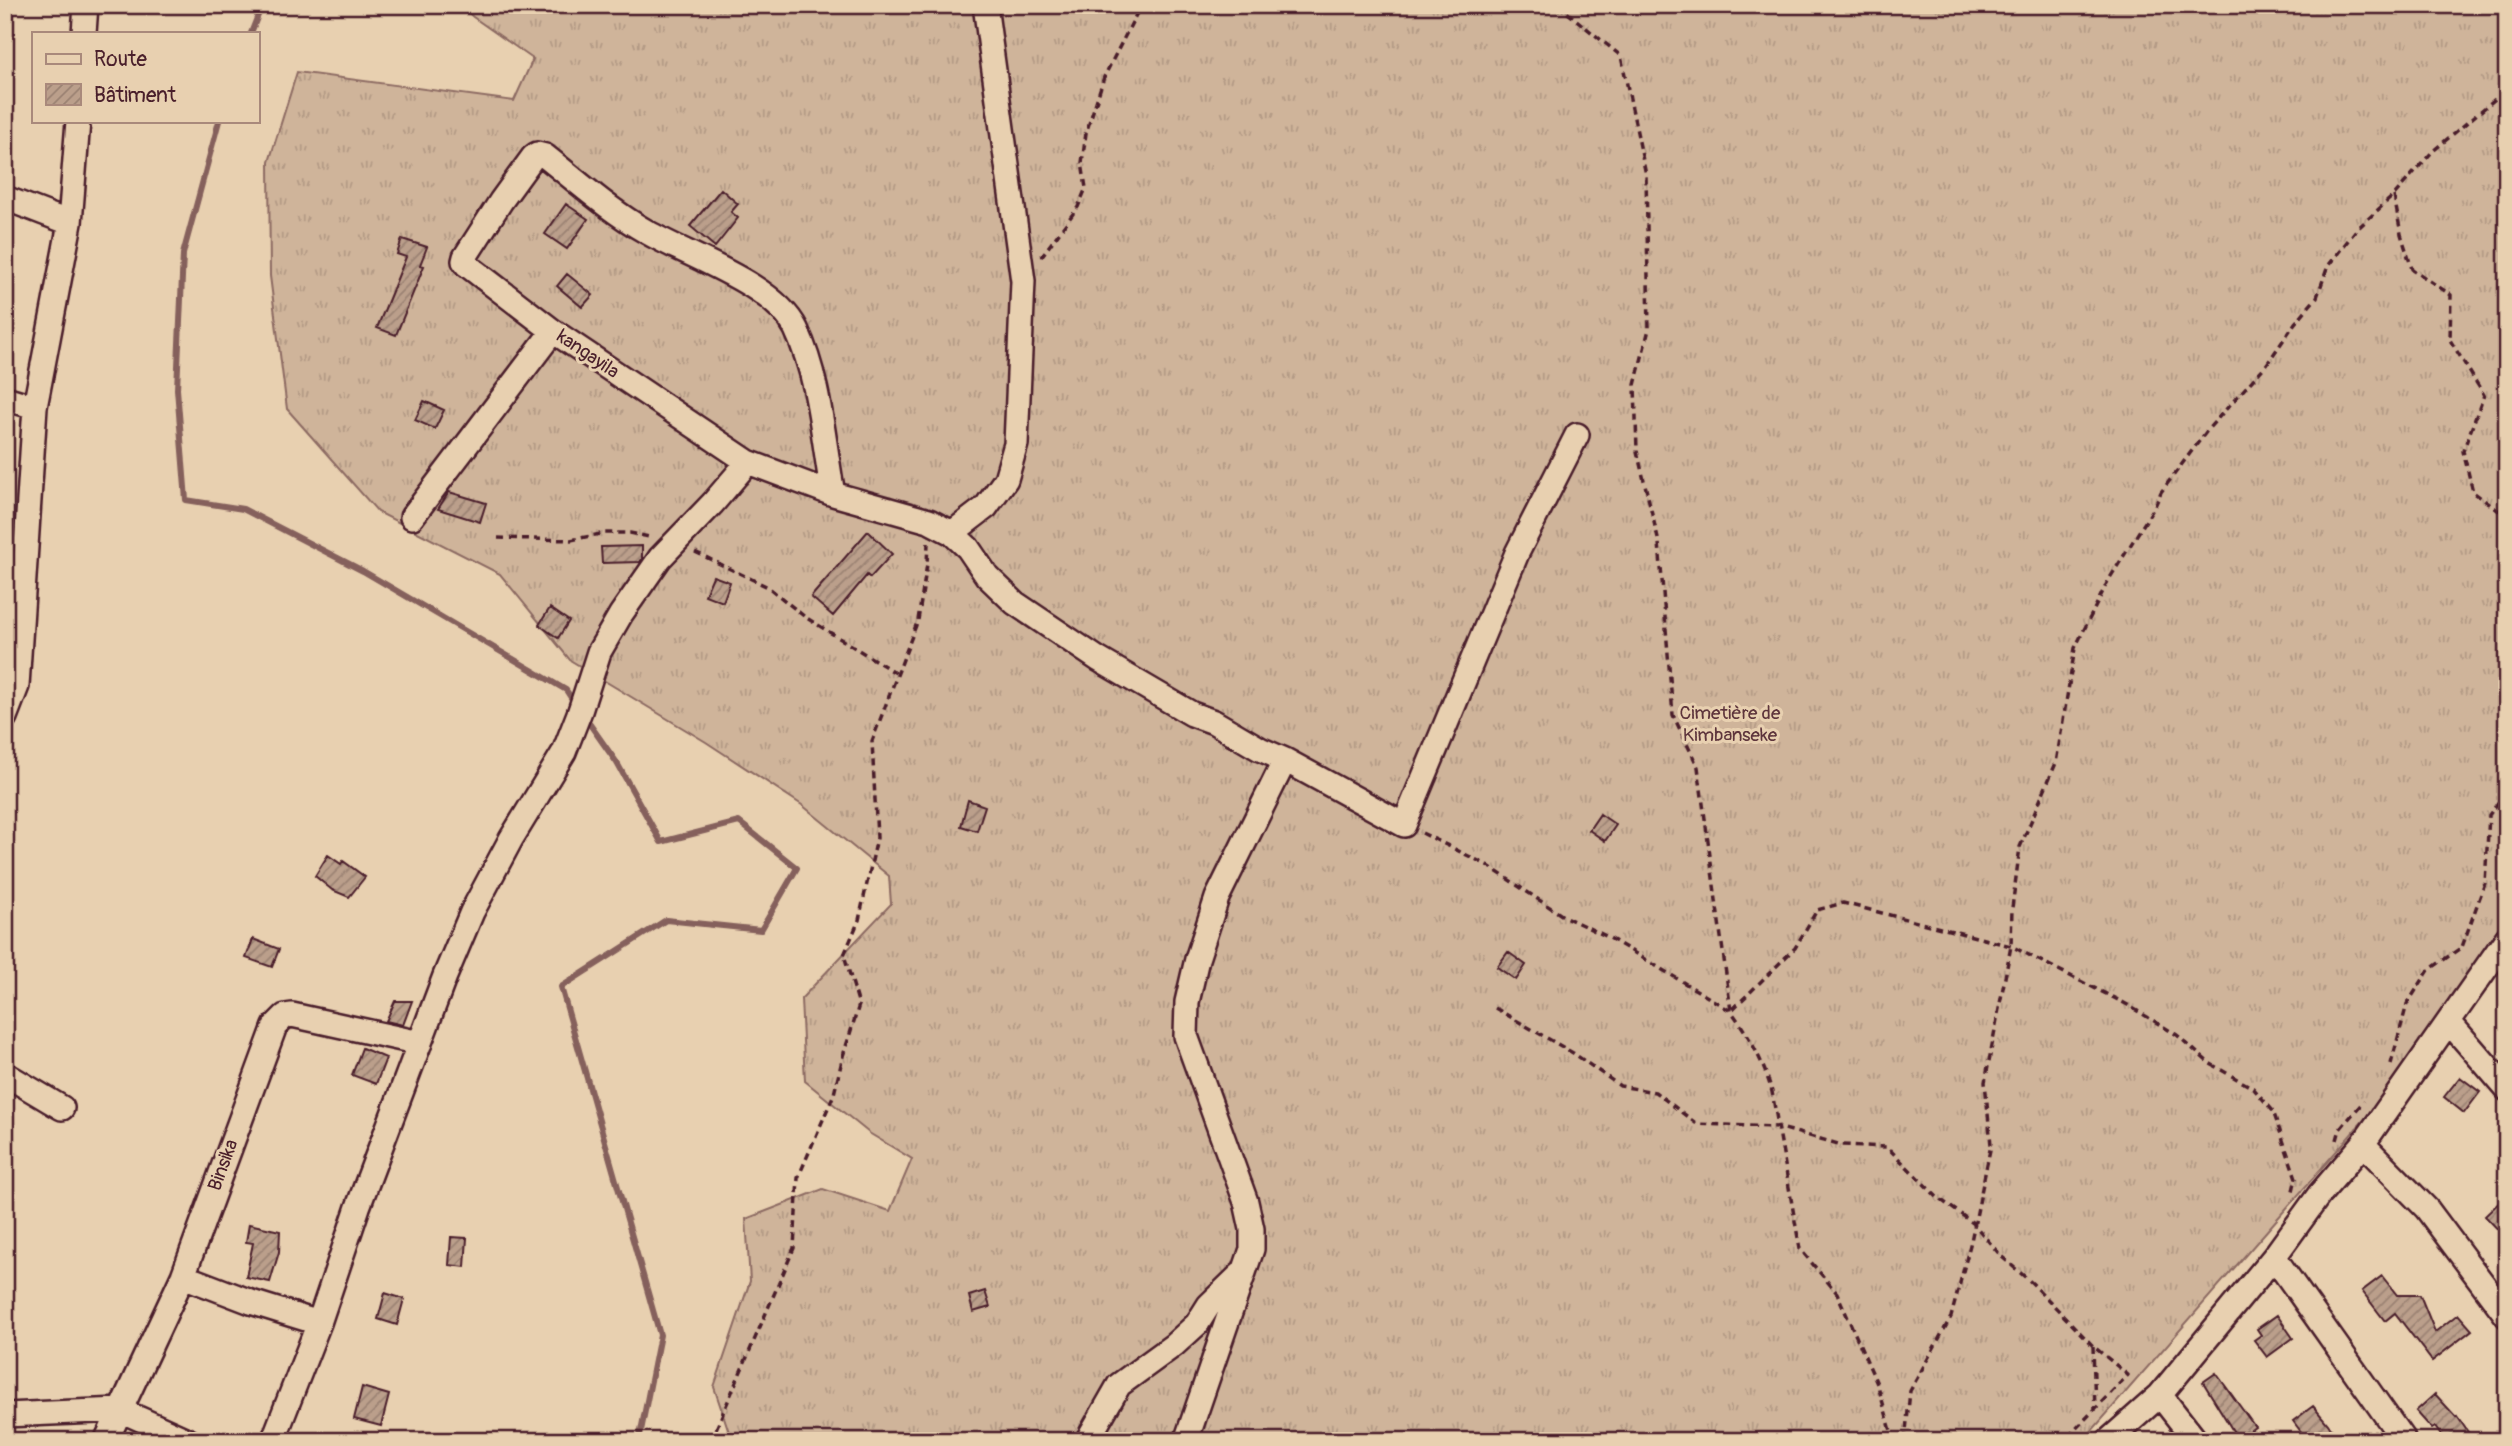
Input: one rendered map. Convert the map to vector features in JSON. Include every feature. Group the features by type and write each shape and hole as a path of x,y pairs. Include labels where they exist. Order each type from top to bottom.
{"street":[{"path":"84,32 86,5"},
{"path":"985,5 1023,281 1016,444 1006,479 986,507 952,533 968,548 987,576 1015,603 1098,659 1172,702 1404,825 1517,553 1577,435"},
{"path":"5,717 17,686 13,596 35,407 70,223 78,122"},
{"name":"kangayila","path":"833,495 808,360 795,326 777,306 737,278 647,232 545,156 537,154 501,201 464,261 553,331 748,462 833,495 929,521 952,533"},
{"path":"5,198 70,223"},
{"path":"412,517 553,331"},
{"path":"5,398 35,407"},
{"path":"273,1441 420,1043 472,912 511,839 564,752 599,652 629,603 660,558 748,462"},
{"path":"1186,1441 1252,1249 1252,1229 1246,1202 1186,1036 1187,1002 1197,959 1217,898 1285,760"},
{"path":"2108,1441 2160,1395 2274,1257 2319,1195 2363,1144 2507,938"},
{"name":"Binsika","path":"106,1441 183,1276 275,1026 280,1020 292,1015 420,1043"},
{"path":"2449,1022 2507,1089"},
{"path":"5,1074 62,1108"},
{"path":"2363,1144 2427,1209 2507,1316"},
{"path":"2274,1257 2404,1441"},
{"path":"1087,1441 1119,1385 1174,1345 1197,1324 1209,1305 1242,1273"},
{"path":"183,1276 251,1302 318,1323"},
{"path":"2160,1395 2196,1441"},
{"path":"5,1415 120,1410 189,1441"}],"path":[{"path":"1023,281 1078,207 1086,188 1082,163 1086,133 1104,77 1141,5"},
{"path":"1558,5 1621,56 1646,175 1649,329 1635,385 1637,451 1659,543 1672,715 1698,767 1731,1011"},
{"path":"1905,1441 1910,1391 1951,1317 1971,1241 1990,1145 1985,1082 2011,946 2012,908 2020,847 2056,763 2075,648 2108,581 2161,492 2209,428 2267,364 2317,297 2328,266 2356,230 2394,195 2433,151 2507,89"},
{"path":"2394,195 2401,234 2412,269 2451,295 2451,340 2484,395 2463,451 2473,492 2499,511 2507,534"},
{"path":"716,1429 794,1248 798,1178 834,1094 842,1056 859,1005 844,955 859,919 877,838 872,741 918,620 928,564 929,521"},
{"path":"498,538 571,540 604,533 630,533 678,539 700,556 768,587 805,617 899,675"},
{"path":"2389,1071 2407,1004 2429,970 2462,947 2484,883 2488,815 2507,790"},
{"path":"1404,825 1487,865 1563,916 1608,937 1731,1011 1745,1030 1766,1072 1800,1249 1837,1293 1878,1386 1894,1441"},
{"path":"1731,1011 1795,948 1817,911 1843,903 2011,946 2126,1004 2177,1035 2208,1063 2253,1088 2273,1111 2296,1178 2289,1205"},
{"path":"1495,1008 1573,1053 1620,1086 1655,1092 1697,1124 1777,1127 1842,1145 1887,1147 1937,1197 1973,1223 2001,1256 2032,1283 2093,1346 2129,1375 2064,1441"},
{"path":"2336,1142 2340,1129 2365,1100"},
{"path":"2093,1346 2095,1412"}],"green space":[{"name":"Cimetière de Kimbanseke","path":"460,5 2507,5 2507,956 2083,1441 732,1441 714,1387 750,1281 746,1219 823,1189 890,1211 912,1159 869,1133 805,1081 801,999 891,904 889,876 802,805 706,742 570,660 500,574 378,512 287,409 270,276 269,162 297,72 514,101 533,59"}],"building":[{"path":"721,189 738,204 731,212 738,218 715,247 690,226"},
{"path":"566,204 588,219 567,249 545,234"},
{"path":"402,239 427,247 420,265 424,266 396,335 377,328 406,257 397,254"},
{"path":"567,274 593,295 582,307 557,286"},
{"path":"424,401 444,410 435,429 415,420"},
{"path":"449,492 486,503 480,522 438,509"},
{"path":"868,531 892,554 870,578 867,575 833,616 811,597"},
{"path":"642,546 640,562 602,563 601,547"},
{"path":"713,576 730,582 723,602 705,595"},
{"path":"550,608 569,621 558,638 539,625"},
{"path":"968,800 985,806 977,831 961,826"},
{"path":"1600,814 1616,825 1605,841 1589,830"},
{"path":"328,855 341,864 343,861 365,877 349,897 332,890 315,876"},
{"path":"253,939 279,949 272,967 246,958"},
{"path":"1508,952 1526,965 1516,980 1497,967"},
{"path":"395,1001 412,1001 403,1025 386,1021"},
{"path":"362,1048 386,1058 376,1084 352,1075"},
{"path":"2460,1077 2480,1092 2464,1113 2444,1097"},
{"path":"2507,1195 2507,1239 2485,1216"},
{"path":"249,1224 280,1231 279,1252 270,1282 246,1277 253,1243 246,1242"},
{"path":"451,1237 467,1238 465,1267 449,1265"},
{"path":"2382,1276 2397,1295 2420,1295 2435,1332 2458,1314 2472,1330 2432,1361 2395,1313 2385,1321 2362,1291"},
{"path":"985,1291 990,1307 973,1312 969,1296"},
{"path":"385,1293 404,1299 397,1325 378,1319"},
{"path":"2277,1315 2293,1338 2267,1357 2254,1340 2261,1335 2257,1329"},
{"path":"2216,1373 2255,1427 2238,1439 2203,1382"},
{"path":"362,1387 389,1395 381,1426 354,1419"},
{"path":"2435,1394 2457,1416 2474,1441 2445,1441 2435,1427 2432,1429 2416,1411"},
{"path":"2313,1406 2339,1441 2308,1441 2293,1421"}],"waterway":[{"path":"251,32 262,5"},
{"path":"219,122 183,254 177,389 186,500 243,509 363,571 566,690 575,704"},
{"path":"584,716 617,763 661,842 739,822 797,868 761,930 666,920 561,987 660,1335 639,1441"}]}
